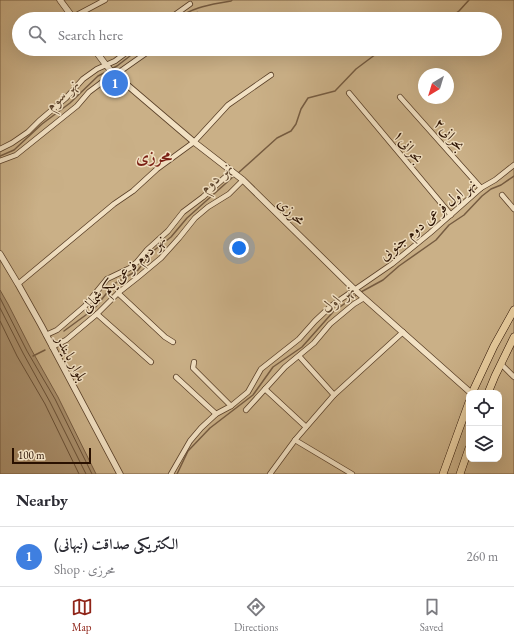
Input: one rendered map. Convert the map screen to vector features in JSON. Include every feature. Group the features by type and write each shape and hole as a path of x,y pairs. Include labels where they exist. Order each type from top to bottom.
{"main road":[{"path":"473,390 494,346 514,310"},
{"path":"489,390 514,337"},
{"path":"443,474 466,410"},
{"path":"460,474 466,457"}],"street":[{"path":"60,0 69,12"},
{"path":"84,12 105,0"},
{"path":"179,12 190,4"},
{"name":"محرزی","path":"99,56 110,70 194,142 241,178 359,294 469,390"},
{"path":"0,162 16,155 77,106 89,92 104,80 115,61 122,56"},
{"path":"0,149 28,132 66,98 83,80 97,69 110,70 138,56"},
{"path":"18,284 114,204 133,191 157,169 194,142 228,105 271,75"},
{"name":"بحرانی۱","path":"349,93 451,215"},
{"name":"بحرانی۲","path":"400,97 481,188"},
{"name":"نهر اول فرعی دوم جنوبی","path":"359,294 481,188 495,180 514,165"},
{"path":"46,335 57,330 85,306 107,279 130,268 137,262 147,250 168,231 183,212 233,172"},
{"name":"نهر دوم فرعی یکم شمالی","path":"52,347 66,340 97,314 118,293 161,258 195,218 208,207 228,194 241,178"},
{"path":"502,195 514,209"},
{"name":"بلوار بایندر","path":"0,254 46,335 120,474"},
{"path":"118,293 165,337 173,342"},
{"path":"246,410 284,367 314,343 330,324 354,304 359,294"},
{"path":"171,474 190,441 201,428 216,414 231,406 248,392 262,369 299,339 315,320 331,306 359,294"},
{"path":"97,314 150,362"},
{"path":"270,474 295,440 334,395 403,332"},
{"path":"299,356 334,395"},
{"path":"194,362 193,368 231,406"},
{"path":"501,364 514,377"},
{"path":"176,377 216,414"},
{"path":"265,389 306,428"},
{"path":"295,440 352,474"}],"shaded area":[{"path":"0,0 514,0 514,474 0,474"}],"water":[{"path":"0,290 58,397 96,474 0,474"}],"waterway":[{"name":"نهر سوم","path":"188,12 232,0"},
{"name":"نهر دوم","path":"458,12 469,0"},
{"name":"نهر سوم","path":"111,69 130,56"},
{"name":"نهر دوم","path":"237,174 277,138 291,131 296,124 301,109 308,98 335,91 356,69 373,56"},
{"name":"نهر سوم","path":"0,156 14,150 42,124 70,103 98,76 108,71"},
{"name":"نهر دوم","path":"64,331 94,309 114,284 138,270 152,252 171,237 187,218 234,176"},
{"name":"نهر اول","path":"361,292 383,280 399,266 436,240 449,225 464,215 482,196 514,176"},
{"name":"نهر اول","path":"177,474 188,451 210,428 253,395 273,367 302,347 333,312 358,294"},
{"path":"33,356 45,350"}],"place":[{"name":"الکتریکی صداقت (نبهانی)","path":"115,83"}],"district":[{"name":"محرزی","path":"154,156"}]}
